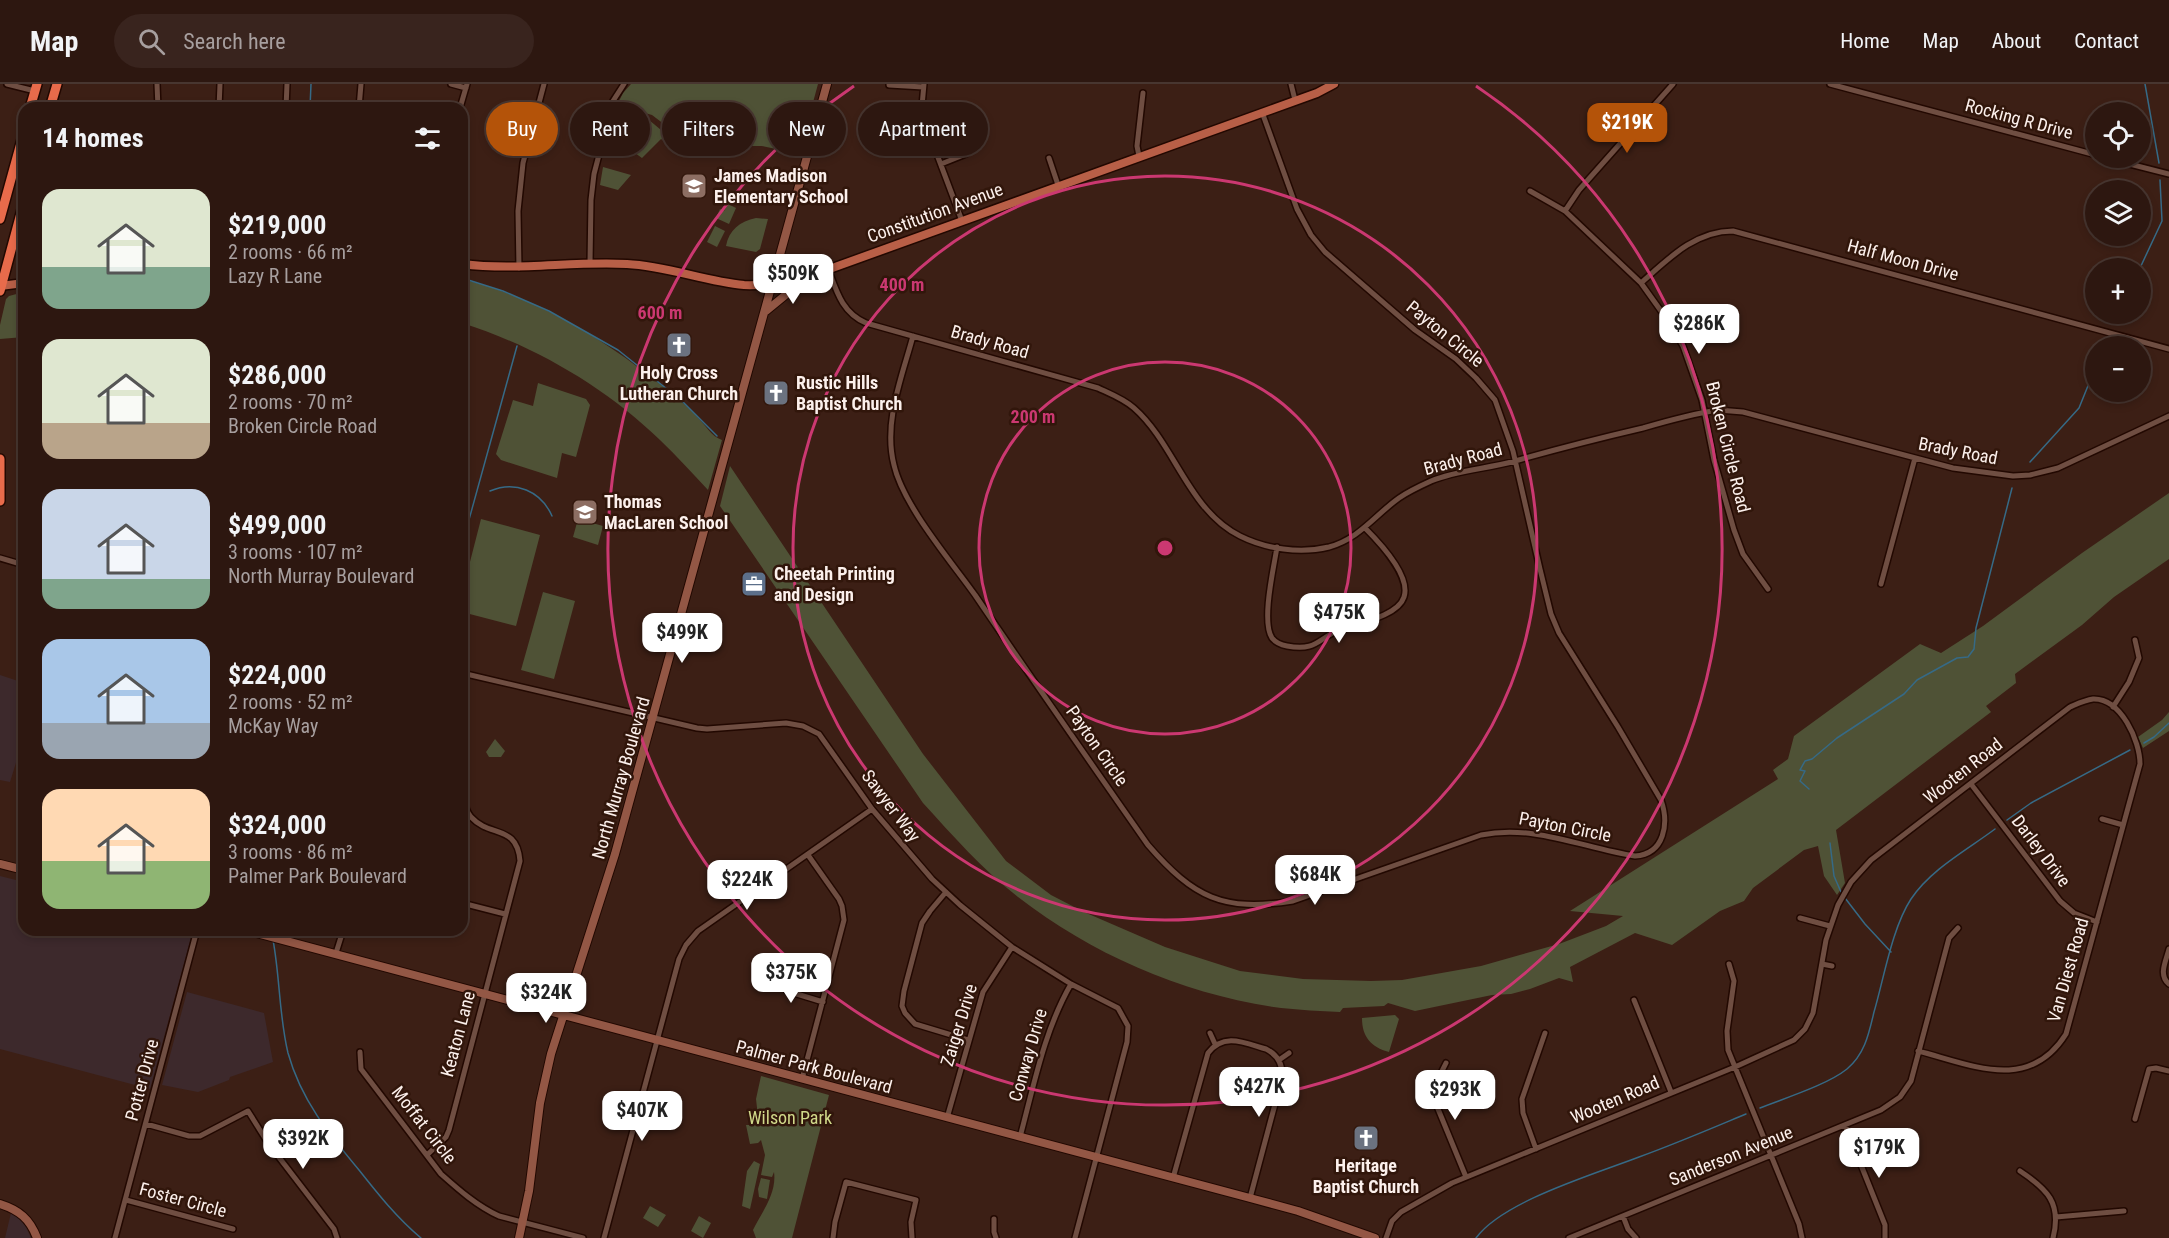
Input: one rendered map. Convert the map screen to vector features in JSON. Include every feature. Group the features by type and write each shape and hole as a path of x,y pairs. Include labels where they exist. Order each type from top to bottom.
{"highway":[{"path":"52,102 57,84"},
{"path":"0,219 18,154"},
{"path":"0,288 18,224"},
{"path":"0,459 0,501"}],"main road":[{"name":"North Murray Boulevard","path":"519,1238 529,1191 540,1103 551,1054 609,876 827,84"},
{"name":"Constitution Avenue","path":"468,264 519,268 590,263 645,265 734,283 758,285 806,279 1334,84"},
{"path":"765,312 806,279"},
{"path":"0,288 18,284"},
{"path":"0,864 18,868"},
{"name":"Palmer Park Boulevard","path":"266,936 1285,1207 1375,1238"},
{"path":"0,1204 22,1214 31,1225 37,1238"}],"street":[{"path":"7,84 36,88"},
{"path":"157,84 158,102"},
{"path":"219,102 220,84"},
{"path":"286,102 287,84"},
{"path":"360,102 361,84"},
{"path":"451,84 466,86 462,102"},
{"path":"519,268 518,211 522,172 527,144 544,84"},
{"path":"590,263 591,200 594,174 613,101 624,84"},
{"path":"1291,84 1295,100"},
{"path":"1565,211 1580,190 1673,84"},
{"name":"Rocking R Drive","path":"1830,84 2085,152"},
{"path":"889,85 923,85 923,113 927,130 962,221"},
{"path":"1139,156 1137,146 1143,93"},
{"name":"Payton Circle","path":"913,336 897,396 891,432 893,463 904,492 1148,845 1181,879 1197,890 1221,901 1250,905 1293,901 1492,833 1520,831 1635,856 1648,853 1658,844 1665,827 1666,818 1661,800 1556,626 1515,461 1494,400 1456,359 1415,330 1338,263 1311,235 1297,209 1262,112"},
{"path":"941,164 961,156"},
{"path":"1049,158 1058,185"},
{"path":"2145,168 2169,174"},
{"name":"Broken Circle Road","path":"1530,191 1565,211 1641,283 1667,319 1683,346 1704,412 1714,460 1734,530 1743,554 1768,589"},
{"name":"Half Moon Drive","path":"1641,283 1673,255 1701,237 1721,231 1733,231 2169,349"},
{"name":"Brady Road","path":"829,270 840,299 851,315 866,323 1098,388 1124,400 1143,416 1154,430 1198,498 1219,521 1241,536 1277,548 1328,547 1344,542 1365,528 1397,499 1420,486 1452,475 1704,412 1718,410 1743,412 1915,458 1996,475 2031,475 2058,468 2169,416"},
{"path":"1881,584 1915,458"},
{"path":"1277,548 1268,617 1269,631 1277,643 1300,648 1310,647 1338,630 1386,614 1401,604 1404,598 1405,583 1384,547 1365,528"},
{"path":"0,558 18,563"},
{"path":"2114,707 2139,657 2135,640"},
{"name":"Sawyer Way","path":"468,676 653,719 707,729 786,723 803,726 819,734 873,809 918,864 946,892 1012,947 1071,984 1118,1008 1128,1026 1127,1042 1075,1238"},
{"name":"Wooten Road","path":"1386,1238 1392,1221 1401,1212 1436,1191 1785,1046 1805,1029 1813,1012 1830,926 1845,891 1863,868 2070,707 2094,699 2114,707"},
{"name":"Van Diest Road","path":"1918,1051 1998,1071 2021,1069 2040,1062 2061,1042 2069,1025 2140,764 2138,746 2124,718 2114,707"},
{"name":"Darley Drive","path":"1971,784 2060,901 2074,913 2097,922"},
{"path":"604,1238 679,958 692,937 873,809"},
{"name":"Keaton Lane","path":"427,1155 446,1137 449,1130 520,861 519,851 511,837 477,822 468,810"},
{"path":"2102,819 2123,825"},
{"path":"802,1079 843,930 844,913 839,899 808,855"},
{"path":"946,892 922,923 902,1006 904,1013 915,1024 968,1040"},
{"path":"468,904 506,914"},
{"path":"1800,918 1830,926"},
{"name":"Sanderson Avenue","path":"1569,1238 1881,1110 1905,1092 1911,1081 1949,938 1958,928"},
{"name":"Potter Drive","path":"115,1238 196,936"},
{"path":"336,953 341,936"},
{"name":"Zaiger Drive","path":"947,1118 983,992 1012,947"},
{"path":"2169,949 2163,975 2165,982 2169,984"},
{"path":"1729,964 1734,981 1727,1043 1799,1224 1802,1238"},
{"path":"1822,964 1832,966"},
{"path":"778,979 787,991 823,1002"},
{"name":"Conway Drive","path":"1020,1137 1050,1029 1058,1007 1071,984"},
{"path":"1634,1000 1671,1092"},
{"path":"1210,1033 1215,1044"},
{"path":"1536,1149 1523,1113 1522,1099 1545,1033"},
{"path":"1173,1178 1206,1059 1215,1044 1227,1041 1249,1044 1271,1051 1279,1060 1282,1078 1250,1198"},
{"name":"Moffat Circle","path":"360,1052 361,1069 441,1174 487,1210 523,1223 583,1238"},
{"path":"1279,1060 1289,1053"},
{"path":"1446,1063 1437,1083 1436,1104 1466,1177"},
{"path":"2135,1119 2149,1069 2169,1071"},
{"path":"146,1124 189,1136 200,1136 248,1112 268,1143 334,1229 337,1238"},
{"path":"1845,1125 1885,1225 1886,1238"},
{"path":"2020,1171 2036,1181 2054,1203 2056,1217 2053,1238"},
{"path":"833,1238 846,1182 916,1200 911,1222 912,1238"},
{"name":"Foster Circle","path":"126,1200 232,1229"},
{"path":"2056,1217 2124,1211"},
{"path":"1623,1216 1628,1229 1636,1238"},
{"path":"994,1219 996,1238"}],"shaded area":[{"path":"0,675 18,681 18,756 10,782 0,780"},
{"path":"0,876 18,880 18,936 191,936 150,1089 0,1049"},
{"path":"187,992 264,1013 273,1062 230,1077 229,1080 198,1092 162,1085"},
{"path":"11,1213 25,1225 31,1238 5,1238"}],"green space":[{"path":"631,84 818,84 813,102 768,102 768,147 756,146 756,102 662,102 662,123 650,114 650,102 618,102"},
{"path":"650,121 662,131 662,140 650,150 650,136"},
{"path":"603,167 631,175 618,190 600,185"},
{"path":"728,204 736,208 729,224 716,218 720,209 724,211"},
{"path":"756,218 768,219 760,249 756,252 726,246 736,227"},
{"path":"715,226 725,231 717,247 707,242"},
{"path":"468,281 542,308 616,351 681,401 712,434 722,440 708,490 672,452 616,403 568,370 489,332 468,325"},
{"path":"18,294 18,338 0,339 0,325 6,299"},
{"path":"538,383 586,399 590,405 576,457 562,453 557,478 501,460 496,454 513,400 533,406"},
{"path":"730,466 923,754 1006,861 1051,895 1165,947 1240,971 1303,979 1402,980 1481,966 1559,944 1606,926 1623,916 1570,911 1778,779 1773,770 1788,759 1794,736 1920,644 1941,653 1983,626 2169,493 2169,559 2114,597 2082,625 2015,674 2016,683 1986,706 1991,712 1836,830 1845,883 1837,895 1824,876 1818,846 1804,850 1753,888 1744,901 1720,911 1672,945 1635,933 1570,967 1573,982 1559,978 1511,994 1492,995 1415,1011 1388,1003 1384,1006 1343,1008 1340,1012 1281,1008 1245,1002 1175,982 1109,954 1077,937 1018,897 992,875 923,803 720,506"},
{"path":"481,519 540,535 516,626 468,614 468,570"},
{"path":"578,519 603,526 598,545 573,537"},
{"path":"543,592 575,601 554,679 521,670"},
{"path":"2169,712 2169,731 2143,748 2138,737 2162,720"},
{"path":"495,739 505,751 501,757 489,757 486,752"},
{"path":"1395,1015 1399,1019 1389,1052 1377,1047 1369,1040 1362,1025 1362,1018"},
{"name":"Wilson Park","path":"761,1076 829,1095 792,1238 756,1238 753,1230 768,1202 774,1180 774,1172 772,1177 761,1175 765,1155 761,1140 750,1144 746,1125 759,1125 756,1099"},
{"path":"754,1161 760,1164 750,1209 742,1206 747,1171"},
{"path":"761,1178 770,1180 767,1199 759,1197 758,1189"},
{"path":"650,1206 666,1215 658,1227 643,1218"},
{"path":"699,1216 711,1223 703,1238 691,1231"}],"waterway":[{"path":"310,102 311,84"},
{"path":"2145,84 2159,163"},
{"path":"2145,258 2162,221 2160,180"},
{"path":"468,280 503,291 549,311 618,350 682,401 717,436"},
{"path":"468,523 517,346"},
{"path":"2030,462 2079,408 2085,393"},
{"path":"490,491 509,487 526,490 541,500 552,516"},
{"path":"1809,789 1800,781 1805,771 1800,770 1805,761 1812,759 1837,738 1904,694 1917,680 1957,658 1968,657 1974,649 1976,628 2012,488"},
{"path":"2144,743 2169,723"},
{"path":"2007,820 2031,803 2130,750"},
{"path":"1760,1108 1839,1075 1853,1063 1868,1035 1889,954 1904,911 1911,899 1939,869 1995,829"},
{"path":"1830,843 1834,876 1841,892"},
{"path":"1845,898 1891,952"},
{"path":"273,940 285,1039 300,1086 317,1116 337,1143 388,1206 421,1238"},
{"path":"1476,1238 1507,1212 1551,1190 1746,1114"}],"place":[{"name":"James Madison Elementary School","path":"694,186"},
{"name":"Holy Cross Lutheran Church","path":"679,345"},
{"name":"Rustic Hills Baptist Church","path":"776,393"},
{"name":"Thomas MacLaren School","path":"585,512"},
{"name":"Cheetah Printing and Design","path":"754,584"},
{"name":"Heritage Baptist Church","path":"1366,1138"}]}
